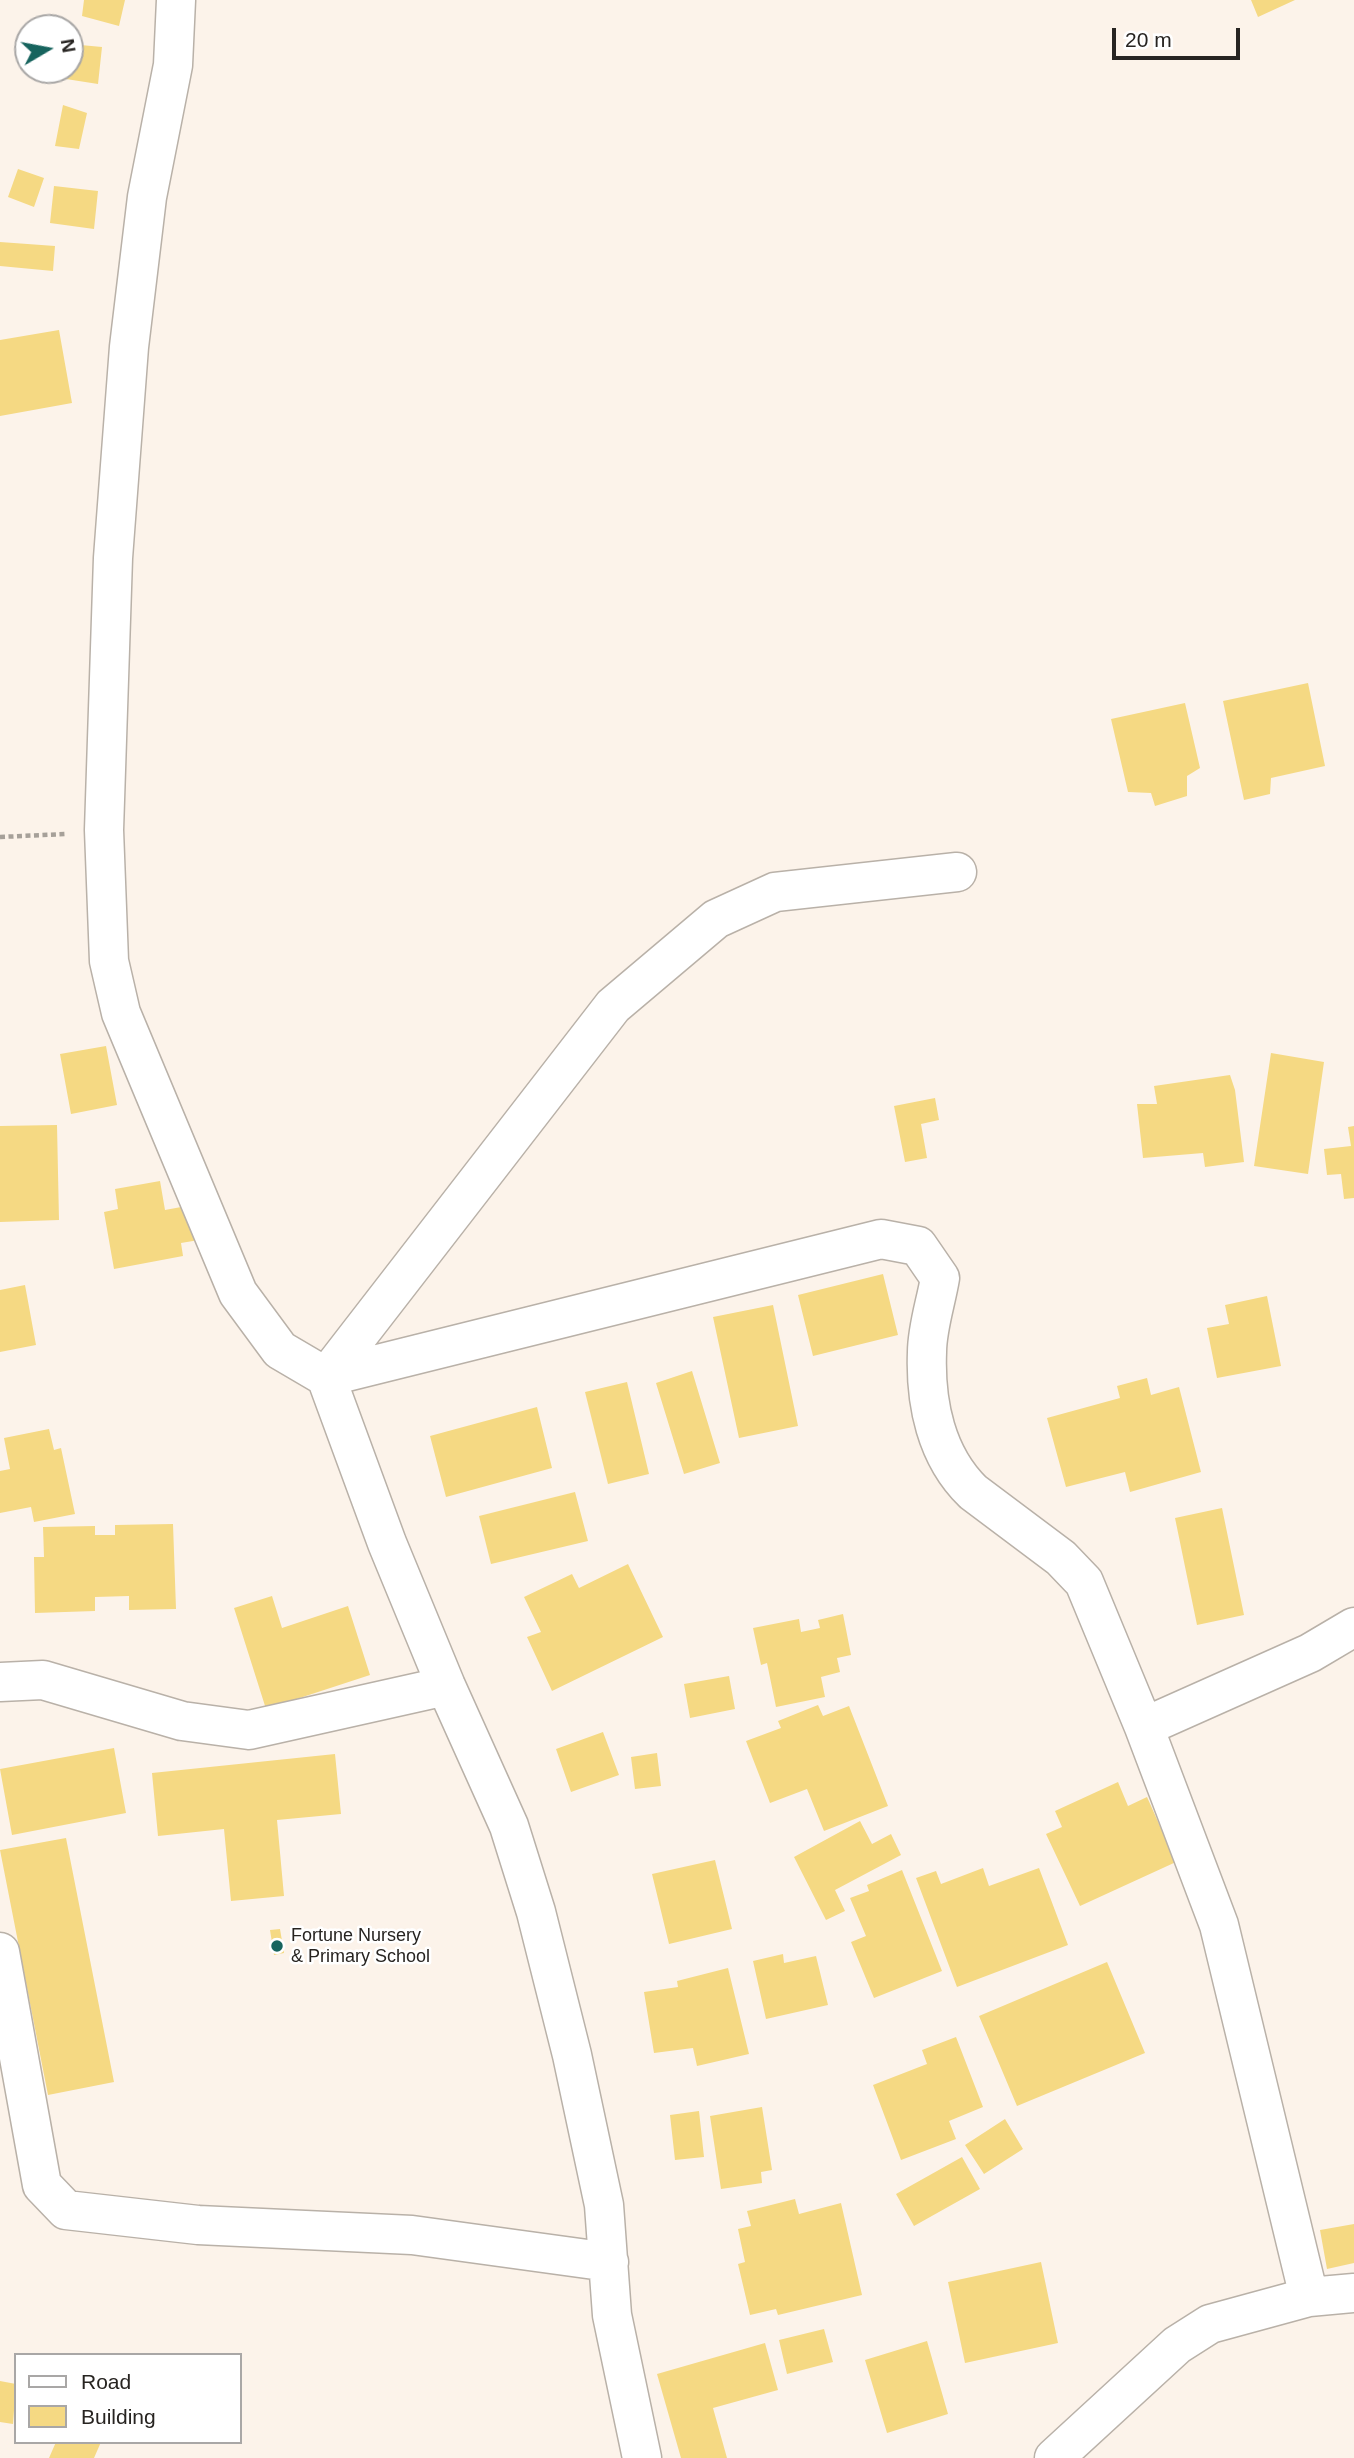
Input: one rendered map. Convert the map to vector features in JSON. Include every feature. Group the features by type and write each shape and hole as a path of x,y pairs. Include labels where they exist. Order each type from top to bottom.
{"street":[{"path":"176,0 173,65 147,198 129,347 114,558 104,830 109,961 121,1013 238,1293 281,1350 326,1377 387,1543 446,1686 509,1826 536,1912 572,2055 604,2205 612,2315 642,2458"},
{"path":"326,1377 613,1006 716,919 775,892 957,872"},
{"path":"326,1377 881,1240 918,1246 940,1278 926,1351 930,1411 949,1461 961,1480 1061,1558 1084,1581 1144,1727 1219,1925 1309,2297"},
{"path":"1144,1727 1310,1653 1354,1627"},
{"path":"0,1682 43,1680 182,1721 249,1730 446,1686"},
{"path":"0,1952 43,2185 66,2210 198,2225 412,2235 609,2262"},
{"path":"1054,2458 1177,2345 1210,2324 1309,2297 1354,2293"}],"path":[{"path":"0,837 104,830"}],"building":[{"path":"84,0 125,0 119,26 82,14"},
{"path":"1251,0 1295,0 1258,17"},
{"path":"84,45 102,47 98,84 84,82"},
{"path":"63,105 87,113 79,149 55,146"},
{"path":"18,169 44,178 34,207 8,197"},
{"path":"54,186 98,191 94,229 50,223"},
{"path":"0,242 55,246 53,271 0,266"},
{"path":"59,330 72,403 0,416 0,340"},
{"path":"1308,683 1325,766 1271,778 1270,794 1244,800 1223,701"},
{"path":"1185,703 1200,768 1187,776 1187,796 1155,806 1151,793 1128,792 1111,719"},
{"path":"106,1046 117,1105 71,1114 60,1054"},
{"path":"1271,1053 1324,1062 1308,1174 1254,1166"},
{"path":"1230,1075 1235,1090 1244,1162 1205,1167 1203,1153 1143,1158 1137,1104 1157,1104 1154,1086"},
{"path":"935,1098 939,1120 921,1124 927,1158 905,1162 894,1106"},
{"path":"57,1125 59,1220 0,1222 0,1126"},
{"path":"1354,1126 1354,1198 1344,1199 1341,1174 1327,1175 1324,1149 1351,1146 1348,1127"},
{"path":"160,1181 165,1210 192,1205 199,1240 181,1243 183,1256 114,1269 104,1212 118,1209 115,1189"},
{"path":"883,1274 898,1335 813,1356 798,1295"},
{"path":"25,1285 36,1345 0,1352 0,1290"},
{"path":"1267,1296 1281,1366 1217,1378 1207,1328 1229,1324 1225,1305"},
{"path":"773,1305 798,1426 739,1438 713,1317"},
{"path":"692,1371 720,1463 684,1474 656,1383"},
{"path":"1147,1378 1151,1395 1179,1387 1201,1472 1130,1492 1125,1472 1066,1487 1047,1418 1120,1398 1117,1386"},
{"path":"627,1382 649,1474 608,1484 585,1392"},
{"path":"537,1407 552,1468 446,1497 430,1436"},
{"path":"49,1429 54,1450 61,1448 75,1514 34,1522 31,1507 0,1513 0,1471 10,1469 4,1438"},
{"path":"575,1492 588,1541 491,1564 479,1516"},
{"path":"1222,1508 1244,1615 1197,1625 1175,1518"},
{"path":"173,1524 176,1609 129,1610 129,1596 95,1597 95,1611 35,1613 34,1557 44,1557 43,1527 95,1526 95,1535 115,1535 115,1525"},
{"path":"628,1564 663,1637 552,1691 527,1637 541,1632 524,1597 572,1574 579,1588"},
{"path":"272,1596 282,1628 348,1606 370,1675 266,1709 234,1608"},
{"path":"843,1614 851,1655 837,1658 840,1672 821,1677 825,1697 776,1707 767,1663 761,1665 753,1628 799,1619 801,1632 820,1628 818,1620"},
{"path":"729,1676 735,1709 690,1718 684,1684"},
{"path":"818,1705 823,1716 849,1706 888,1806 824,1831 807,1789 770,1803 746,1741 781,1728 778,1721"},
{"path":"603,1732 619,1775 571,1792 556,1749"},
{"path":"114,1748 126,1813 12,1835 0,1769"},
{"path":"657,1753 661,1786 635,1789 631,1757"},
{"path":"335,1754 341,1814 277,1820 284,1896 231,1901 224,1829 158,1836 152,1773"},
{"path":"1118,1782 1128,1806 1147,1797 1176,1862 1080,1906 1046,1834 1062,1827 1055,1811"},
{"path":"860,1821 872,1844 891,1834 901,1855 835,1890 845,1911 826,1920 794,1857"},
{"path":"66,1838 114,2082 48,2095 0,1850"},
{"path":"715,1860 732,1929 669,1944 652,1874"},
{"path":"983,1868 989,1886 1039,1868 1068,1945 957,1987 916,1878 936,1871 941,1884"},
{"path":"902,1870 942,1971 874,1998 851,1942 866,1936 850,1898 869,1891 867,1885"},
{"path":"280,1929 284,1953 274,1955 270,1930"},
{"path":"783,1954 784,1963 816,1956 828,2005 766,2019 753,1961"},
{"path":"1107,1962 1145,2053 1017,2106 979,2016"},
{"path":"728,1968 749,2054 697,2066 693,2048 654,2053 644,1992 678,1987 677,1981"},
{"path":"956,2037 983,2107 949,2121 956,2139 901,2160 873,2085 927,2064 922,2050"},
{"path":"762,2107 772,2170 761,2172 762,2183 721,2189 710,2116"},
{"path":"699,2111 704,2157 675,2160 670,2115"},
{"path":"1005,2119 1023,2149 984,2174 965,2145"},
{"path":"962,2157 980,2189 914,2226 896,2194"},
{"path":"795,2199 799,2214 841,2203 862,2295 778,2315 776,2309 750,2315 738,2264 745,2262 738,2229 751,2226 747,2211"},
{"path":"1354,2224 1354,2263 1327,2269 1320,2230"},
{"path":"1041,2262 1058,2343 965,2363 948,2282"},
{"path":"824,2329 833,2362 787,2374 779,2340"},
{"path":"927,2341 948,2414 887,2433 865,2360"},
{"path":"765,2343 778,2390 713,2408 727,2458 681,2458 657,2374"},
{"path":"0,2381 14,2384 14,2411 13,2424 0,2422"},
{"path":"55,2444 100,2444 94,2458 49,2458"}],"place":[{"name":"Fortune Nursery & Primary School","path":"277,1946"}]}
